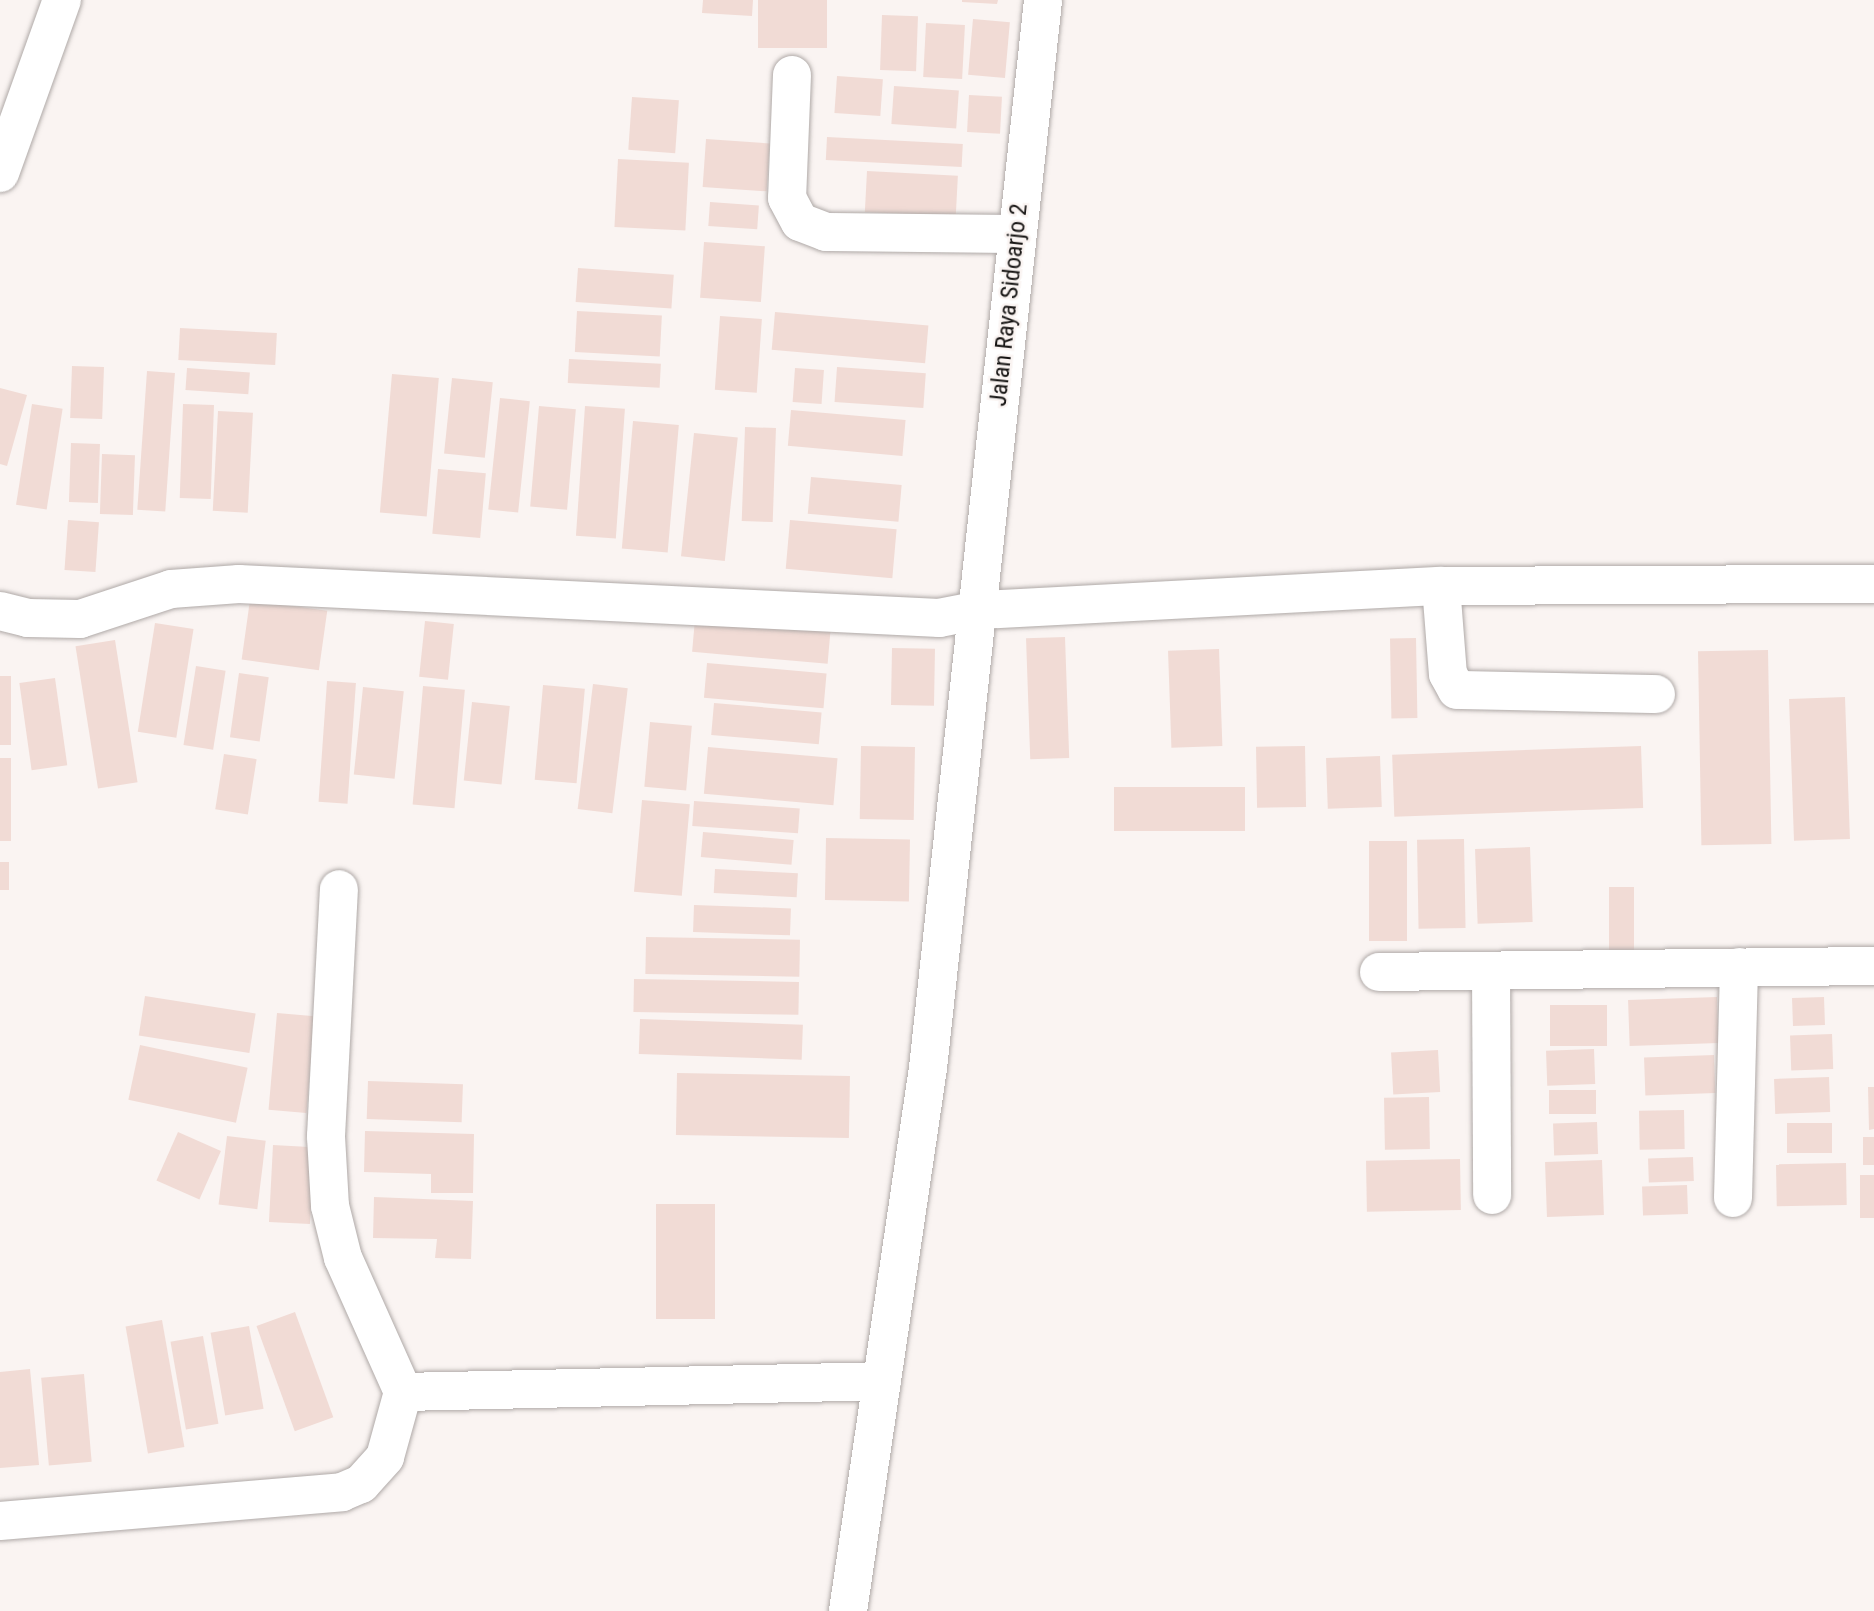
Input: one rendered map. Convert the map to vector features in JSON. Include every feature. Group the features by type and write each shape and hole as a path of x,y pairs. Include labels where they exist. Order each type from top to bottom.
{"street":[{"path":"0,173 62,0"},
{"name":"Jalan Raya Sidoarjo 2","path":"848,1611 928,1068 980,610 1014,234 1043,0"},
{"path":"792,75 787,198 800,222 826,232 1014,234"},
{"path":"0,611 28,618 80,619 171,589 239,584 947,618 980,610 1441,586 1874,584"},
{"path":"1441,586 1448,674 1457,690 1656,694"},
{"path":"0,1521 342,1492 361,1484 385,1457 403,1392 344,1258 330,1206 326,1136 338,889"},
{"path":"1379,972 1874,965"},
{"path":"1733,1198 1739,967"},
{"path":"1491,971 1492,1195"},
{"path":"403,1392 882,1381"}],"building":[{"path":"703,0 753,0 752,16 702,13"},
{"path":"758,0 827,0 827,48 758,48"},
{"path":"962,0 998,0 997,4"},
{"path":"882,15 918,16 916,71 880,70"},
{"path":"973,19 1010,22 1005,78 968,75"},
{"path":"926,23 965,25 962,79 923,77"},
{"path":"837,76 883,79 880,116 834,113"},
{"path":"894,86 959,91 956,128 891,124"},
{"path":"969,95 1002,97 1000,134 967,132"},
{"path":"632,97 679,100 675,153 628,150"},
{"path":"827,137 963,144 962,167 826,160"},
{"path":"706,139 770,143 766,191 703,187"},
{"path":"618,159 689,163 685,231 614,227"},
{"path":"867,171 958,176 956,217 865,212"},
{"path":"710,202 759,205 757,229 708,226"},
{"path":"704,242 765,246 761,302 700,298"},
{"path":"578,268 674,275 671,309 576,302"},
{"path":"577,311 662,315 660,356 575,352"},
{"path":"775,312 928,325 925,363 772,350"},
{"path":"720,316 762,319 757,393 715,390"},
{"path":"180,328 277,333 275,365 178,360"},
{"path":"569,359 661,364 660,388 568,383"},
{"path":"72,366 104,367 102,419 70,418"},
{"path":"837,367 926,373 923,408 835,402"},
{"path":"187,368 250,372 248,394 185,390"},
{"path":"795,368 824,370 822,404 793,402"},
{"path":"147,371 175,373 165,512 137,510"},
{"path":"392,374 439,378 427,517 380,512"},
{"path":"452,378 493,382 485,458 444,454"},
{"path":"0,388 27,395 7,466 0,464"},
{"path":"500,398 530,401 518,513 488,509"},
{"path":"32,404 63,409 47,510 16,505"},
{"path":"183,404 214,405 211,499 180,498"},
{"path":"539,406 576,409 567,510 530,507"},
{"path":"585,406 625,409 616,538 576,536"},
{"path":"791,410 906,420 902,456 788,446"},
{"path":"218,411 253,413 248,513 213,511"},
{"path":"633,421 679,425 668,553 622,549"},
{"path":"745,427 776,428 773,522 742,521"},
{"path":"694,433 738,438 725,561 681,556"},
{"path":"71,443 100,444 98,503 69,502"},
{"path":"102,454 135,455 133,515 100,514"},
{"path":"438,469 486,473 480,538 432,534"},
{"path":"811,477 902,485 898,522 808,514"},
{"path":"68,520 99,522 95,572 65,570"},
{"path":"790,520 897,529 892,578 786,569"},
{"path":"250,600 327,611 319,670 242,659"},
{"path":"695,619 830,631 828,664 692,652"},
{"path":"425,621 454,624 448,680 419,677"},
{"path":"155,623 194,629 176,738 138,732"},
{"path":"1065,637 1069,758 1030,759 1026,638"},
{"path":"1390,638 1416,638 1417,718 1391,718"},
{"path":"115,640 138,782 98,788 75,646"},
{"path":"892,648 935,649 934,706 891,705"},
{"path":"1219,649 1222,746 1171,748 1168,651"},
{"path":"1768,650 1771,844 1701,845 1698,651"},
{"path":"707,663 827,673 823,708 704,698"},
{"path":"196,666 226,671 213,750 183,745"},
{"path":"239,673 269,677 260,742 230,737"},
{"path":"0,676 11,676 11,745 0,745"},
{"path":"55,678 67,765 32,770 19,683"},
{"path":"327,681 356,683 347,804 319,802"},
{"path":"593,684 628,688 612,813 578,809"},
{"path":"543,685 585,689 577,783 535,780"},
{"path":"423,686 465,690 454,808 413,805"},
{"path":"363,687 404,691 395,779 354,775"},
{"path":"1845,697 1850,839 1794,841 1789,699"},
{"path":"472,702 510,706 502,785 464,781"},
{"path":"714,703 822,712 819,744 711,735"},
{"path":"650,722 692,726 686,790 644,787"},
{"path":"861,746 915,747 914,820 860,819"},
{"path":"1305,746 1306,807 1257,808 1256,747"},
{"path":"1641,746 1643,808 1394,817 1392,755"},
{"path":"708,747 838,758 833,805 704,794"},
{"path":"224,754 257,759 248,814 215,809"},
{"path":"1380,756 1382,807 1328,809 1326,758"},
{"path":"0,758 11,758 11,841 0,841"},
{"path":"1114,787 1245,787 1245,831 1114,831"},
{"path":"642,800 690,804 682,896 634,892"},
{"path":"694,801 800,808 798,833 692,826"},
{"path":"703,832 794,840 791,865 701,857"},
{"path":"826,838 910,839 909,901 825,900"},
{"path":"1464,839 1466,928 1419,929 1417,840"},
{"path":"1369,841 1407,841 1407,941 1369,941"},
{"path":"1530,847 1533,922 1478,924 1475,849"},
{"path":"0,862 9,862 9,890 0,890"},
{"path":"715,869 798,873 797,897 714,893"},
{"path":"1609,887 1634,887 1634,950 1609,950"},
{"path":"694,905 791,908 790,935 693,932"},
{"path":"646,937 800,940 799,977 645,974"},
{"path":"634,979 799,982 798,1015 633,1012"},
{"path":"145,996 256,1014 249,1053 139,1036"},
{"path":"1717,997 1719,1043 1630,1046 1628,1000"},
{"path":"1824,997 1825,1025 1793,1026 1792,998"},
{"path":"1550,1005 1607,1005 1607,1046 1550,1046"},
{"path":"277,1013 315,1016 306,1113 269,1110"},
{"path":"640,1019 803,1025 802,1060 639,1054"},
{"path":"1832,1034 1833,1069 1791,1070 1790,1035"},
{"path":"140,1045 248,1068 236,1123 128,1100"},
{"path":"1594,1049 1595,1084 1547,1086 1546,1051"},
{"path":"1438,1050 1440,1092 1393,1094 1391,1052"},
{"path":"1714,1055 1715,1093 1645,1095 1644,1057"},
{"path":"677,1073 850,1076 849,1138 676,1135"},
{"path":"1829,1077 1830,1112 1775,1114 1774,1079"},
{"path":"368,1081 463,1084 462,1122 367,1119"},
{"path":"1868,1087 1874,1087 1874,1129 1869,1130"},
{"path":"1549,1090 1596,1090 1596,1114 1549,1114"},
{"path":"1429,1097 1430,1149 1385,1150 1384,1098"},
{"path":"1684,1110 1685,1149 1640,1150 1639,1111"},
{"path":"1597,1122 1598,1154 1554,1156 1553,1124"},
{"path":"1787,1123 1832,1123 1832,1153 1787,1153"},
{"path":"365,1131 474,1134 473,1193 431,1193 431,1174 364,1172"},
{"path":"178,1132 221,1151 199,1200 156,1180"},
{"path":"227,1136 266,1141 257,1209 219,1204"},
{"path":"1863,1137 1874,1137 1874,1165 1863,1165"},
{"path":"273,1145 314,1147 310,1224 269,1222"},
{"path":"1693,1157 1694,1181 1649,1183 1648,1159"},
{"path":"1460,1159 1461,1210 1367,1212 1366,1161"},
{"path":"1602,1160 1604,1215 1547,1217 1545,1162"},
{"path":"1846,1163 1847,1205 1777,1206 1776,1164"},
{"path":"1860,1175 1874,1175 1874,1218 1860,1218"},
{"path":"1687,1185 1688,1214 1643,1216 1642,1187"},
{"path":"374,1197 473,1201 471,1259 435,1258 437,1239 373,1238"},
{"path":"656,1204 715,1204 715,1319 656,1319"},
{"path":"295,1312 333,1417 295,1431 256,1326"},
{"path":"162,1320 184,1447 148,1453 126,1326"},
{"path":"249,1326 264,1409 225,1415 211,1333"},
{"path":"203,1336 218,1424 186,1429 171,1342"},
{"path":"30,1369 39,1465 0,1468 0,1372"},
{"path":"84,1374 92,1462 49,1465 41,1378"}]}
